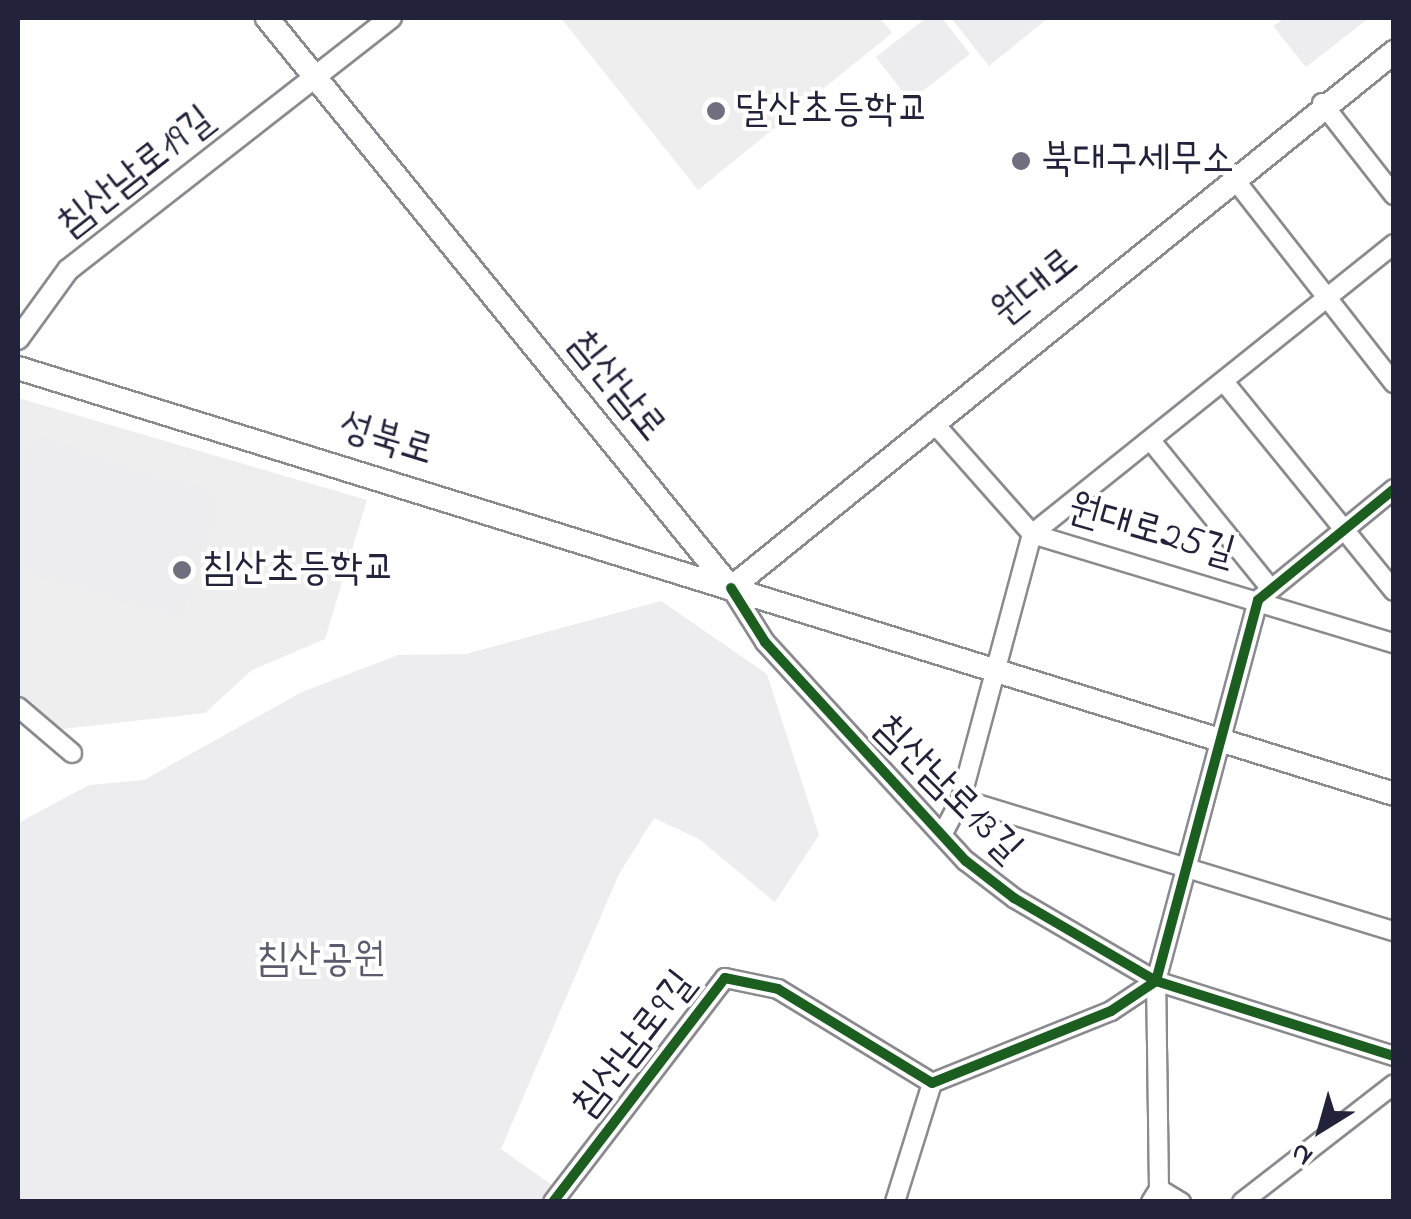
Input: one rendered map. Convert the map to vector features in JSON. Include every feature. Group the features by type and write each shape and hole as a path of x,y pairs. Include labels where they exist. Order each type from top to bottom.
{"main road":[{"name":"침산남로","path":"267,18 731,588"},
{"name":"원대로","path":"731,588 1232,176 1394,52"},
{"name":"성북로","path":"18,368 731,588"},
{"path":"731,588 1224,746 1394,794"}],"street":[{"name":"침산남로19길","path":"18,338 68,270 390,18"},
{"path":"1322,104 1394,195"},
{"path":"1232,176 1394,383"},
{"path":"942,836 961,799 1032,534 1226,383 1394,244"},
{"path":"1226,383 1394,590"},
{"name":"원대로25길","path":"933,422 1032,534 1265,594 1394,643"},
{"path":"1152,442 1265,594"},
{"path":"1181,1202 1155,1195 1156,981 1265,594 1394,489"},
{"name":"침산남로13길","path":"731,588 765,642 942,836 1014,898 1156,981 1394,1056"},
{"path":"18,708 72,752"},
{"path":"961,799 1394,930"},
{"name":"침산남로9길","path":"553,1202 725,978 778,990 932,1083"},
{"path":"895,1202 932,1083 1111,1011 1156,981"},
{"path":"1242,1202 1394,1084"}],"shaded area":[{"name":"달산초등학교","path":"561,18 880,18 892,33 698,190"},
{"name":"침산초등학교","path":"18,398 367,500 325,639 252,670 205,713 53,730 18,700"}],"green space":[{"path":"926,18 942,18 970,54 910,101 876,57"},
{"path":"951,18 1048,18 989,66"},
{"path":"1285,18 1369,18 1306,67 1273,26"},
{"path":"34,435 220,494 181,619 18,570 18,489"},
{"name":"침산공원","path":"661,601 767,674 819,835 775,902 699,839 654,818 619,874 501,1149 552,1185 539,1201 18,1201 18,823 89,785 144,780 302,692 398,655 466,654"}],"cycle path":[{"path":"553,1202 725,978 778,989 932,1083 1111,1011 1156,981 1258,600 1394,489"},
{"path":"731,588 765,642 966,861 1014,898 1156,981 1394,1056"}],"place":[{"name":"달산초등학교","path":"716,111"},
{"name":"북대구세무소","path":"1021,161"},
{"name":"침산초등학교","path":"182,570"}]}
